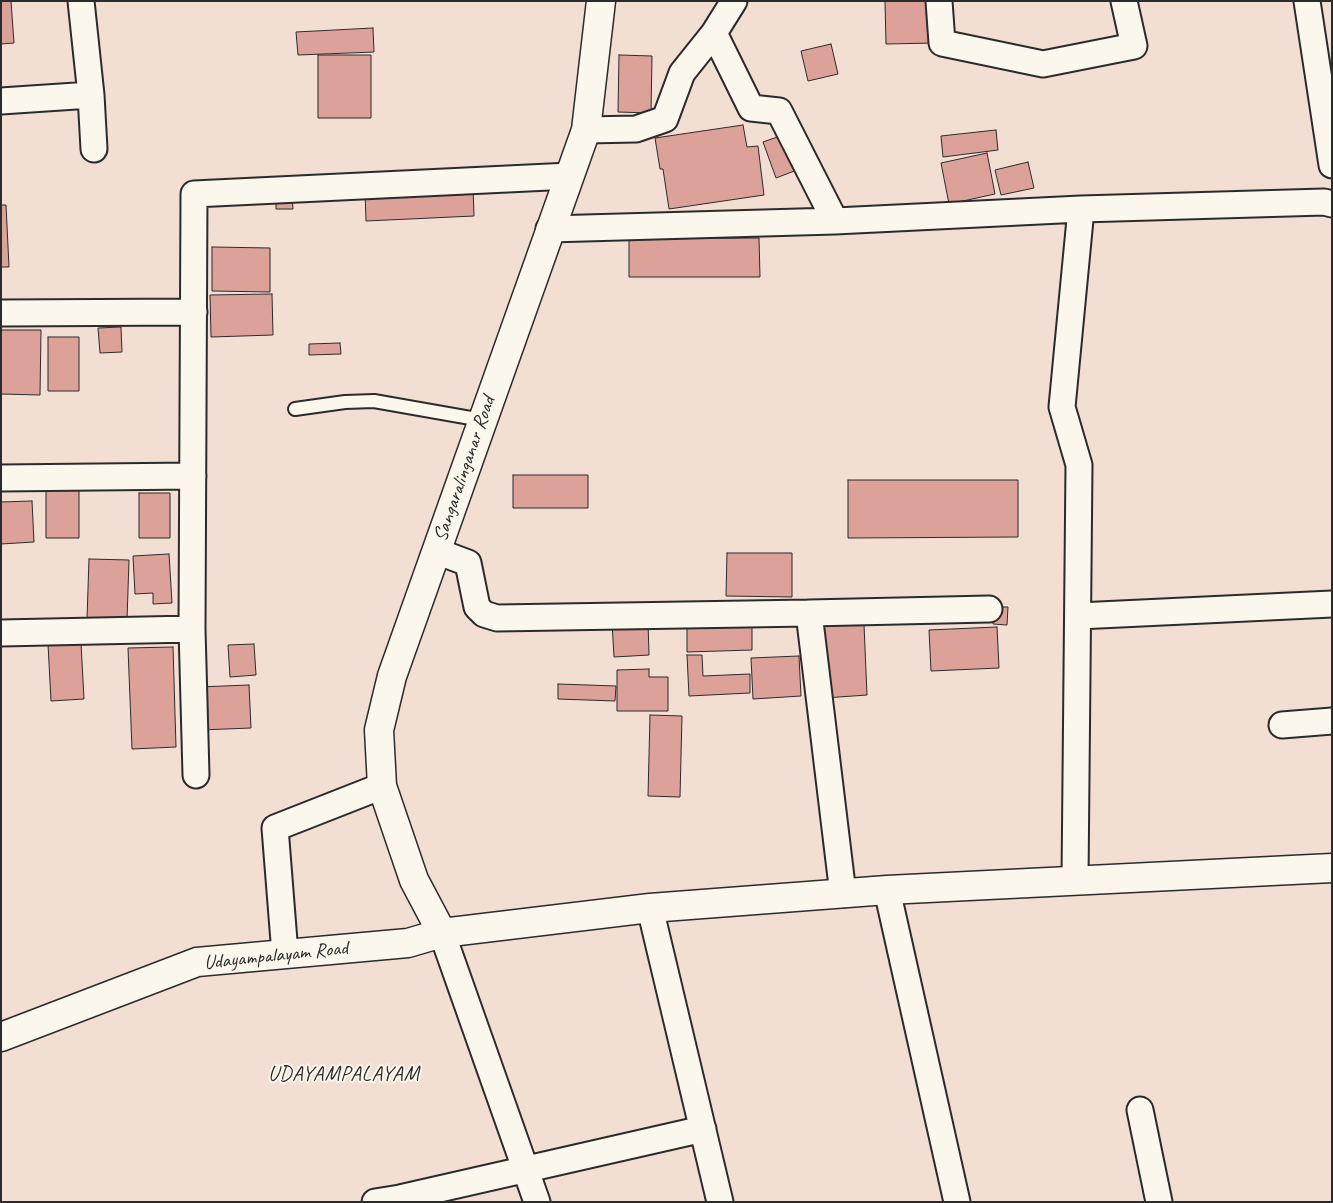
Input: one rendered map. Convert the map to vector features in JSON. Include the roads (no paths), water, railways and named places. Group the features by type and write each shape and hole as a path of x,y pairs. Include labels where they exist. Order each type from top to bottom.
{"main road":[{"name":"Sangaralinganar Road","path":"442,933 414,880 382,786 379,730 392,676 549,229 586,130 601,1"},
{"name":"Udayampalayam Road","path":"1,1037 197,962 408,943 442,933 650,908 887,890 1332,868"}],"street":[{"path":"81,1 91,95 94,149"},
{"path":"586,130 636,129 665,119 682,72 714,33 734,1"},
{"path":"939,1 942,43 1043,64 1134,46 1124,1"},
{"path":"1307,1 1332,165"},
{"path":"714,33 751,108 779,112 834,221"},
{"path":"1,101 91,95"},
{"path":"196,775 192,629 194,194 570,176"},
{"path":"549,229 834,221 1324,202 1332,204"},
{"path":"1075,880 1079,465 1062,407 1081,210"},
{"path":"1,312 194,312"},
{"path":"1,478 193,476"},
{"path":"436,551 468,563 478,607 484,614 496,618 989,609"},
{"path":"1078,616 1332,604"},
{"path":"809,613 843,894"},
{"path":"1,633 192,629"},
{"path":"1282,725 1332,721"},
{"path":"285,954 275,828 382,786"},
{"path":"887,890 958,1202"},
{"path":"650,908 720,1202"},
{"path":"442,933 537,1202"},
{"path":"1140,1110 1159,1202"},
{"path":"375,1202 703,1130"}],"lane":[{"path":"295,409 345,402 374,401 482,420"}],"district":[{"name":"UDAYAMPALAYAM","path":"344,1074"}]}
